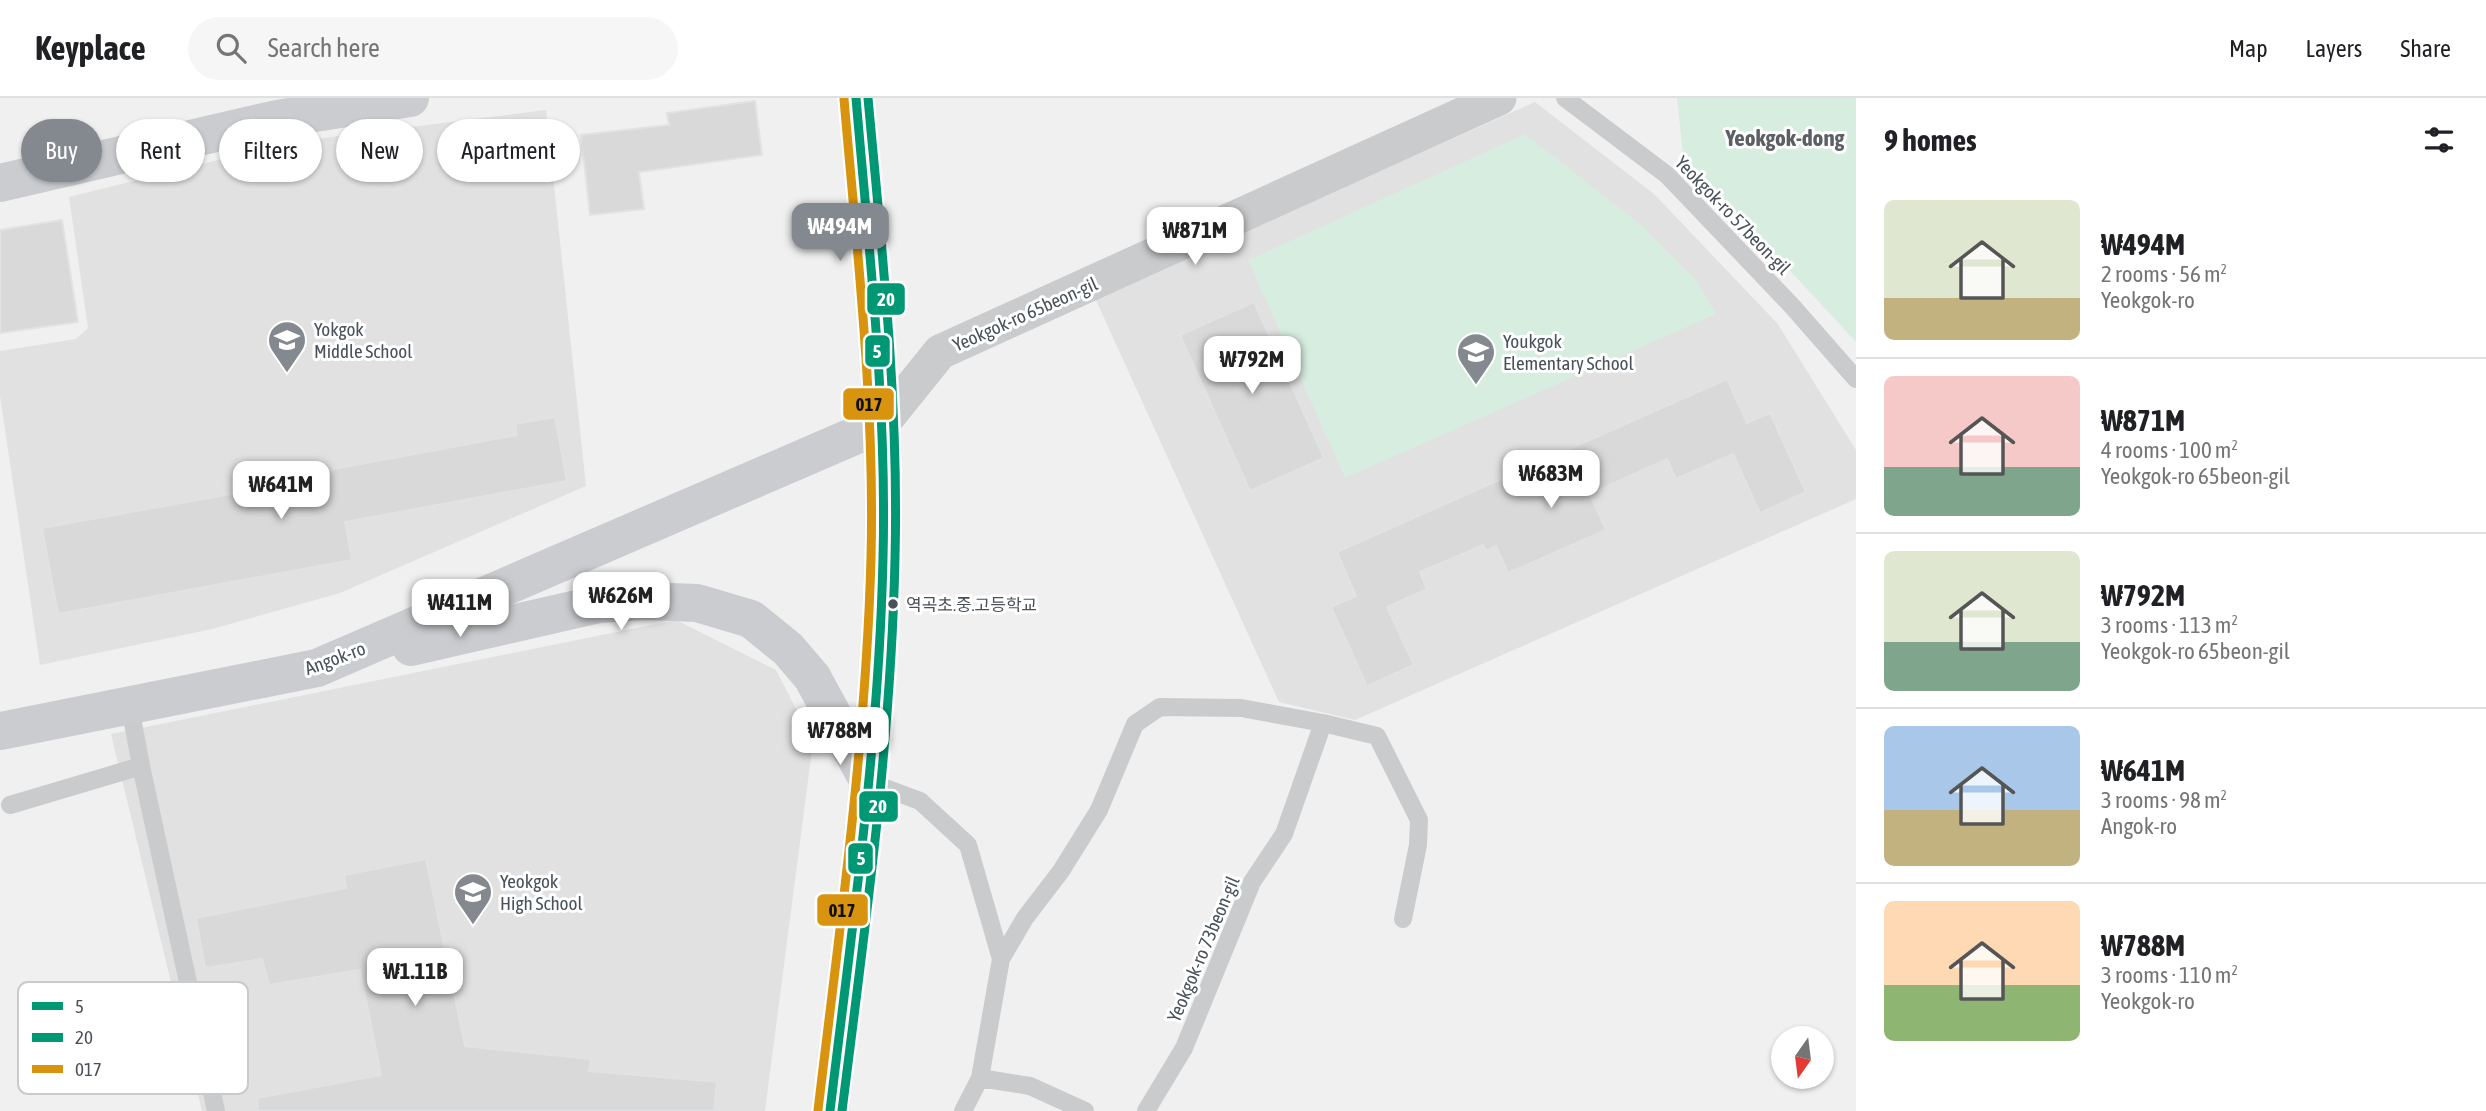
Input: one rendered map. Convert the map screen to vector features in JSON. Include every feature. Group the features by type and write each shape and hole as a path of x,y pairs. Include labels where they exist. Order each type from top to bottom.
{"street":[{"path":"0,183 275,109 410,98"},
{"path":"830,1111 869,782 883,558 882,424 856,98"},
{"name":"Yeokgok-ro 65beon-gil","path":"882,424 940,352 1499,98"},
{"name":"Angok-ro","path":"0,732 317,668 882,424"},
{"path":"317,668 598,604 646,601 697,603 751,620 788,649 812,677 869,782"}],"lane":[{"name":"Yeokgok-ro 57beon-gil","path":"1565,98 1667,175 1792,306 1856,379"},
{"path":"130,707 188,982"},
{"path":"963,1111 980,1078 1001,959 1025,918 1061,871 1099,810 1135,724 1160,707 1241,708 1377,736 1419,820 1418,845 1403,919"},
{"name":"Yeokgok-ro 73beon-gil","path":"1146,1111 1184,1048 1252,882 1284,834 1323,723"},
{"path":"10,805 141,766"},
{"path":"869,782 920,801 968,845 1001,959"},
{"path":"980,1078 1030,1086 1085,1111"}],"shaded area":[{"name":"Youkgok Elementary School","path":"1535,102 1654,194 1777,323 1856,450 1856,499 1355,720 1279,702 1095,298"},
{"name":"Yokgok Middle School","path":"546,110 547,119 474,119"},
{"name":"Yokgok Middle School","path":"437,124 437,182 554,182 586,486 340,593 212,629 40,665 0,396 0,351 76,339 88,328 69,197 130,182 205,182 205,163 219,160 219,182 322,182 322,138 336,136 336,182 423,182 423,125"},
{"name":"Yeokgok High School","path":"676,620 776,670 813,742 765,1111 202,1111 198,1094 248,1094 248,982 171,982 111,734"}],"green space":[{"path":"1677,98 1856,98 1856,342 1783,263 1684,164"},
{"path":"1525,134 1641,225 1695,279 1716,314 1345,478 1248,260"}],"building":[{"path":"755,101 762,155 639,172 644,209 590,215 581,135 669,125 667,113"},
{"path":"62,220 78,322 0,333 0,230"},
{"path":"1254,302 1324,458 1250,491 1180,335"},
{"path":"1727,379 1747,423 1770,413 1806,492 1760,513 1733,454 1676,479 1667,459 1590,494 1606,530 1508,573 1496,546 1486,551 1483,545 1420,572 1427,589 1387,607 1414,665 1367,686 1331,607 1356,596 1337,552"},
{"path":"555,417 567,481 345,522 352,560 58,614 42,528 292,483 291,477 517,435 515,424"},
{"path":"426,859 465,1046 591,1059 589,1071 717,1082 714,1111 258,1111 257,1098 381,1075 360,970 269,985 262,959 205,968 196,918 346,888 344,875"}],"transit line":[{"name":"5","path":"830,1111 870,766 883,558 880,385 856,98"},
{"name":"20","path":"842,1111 883,766 895,558 892,385 868,98"},
{"name":"017","path":"818,1110 858,765 871,558 868,385 844,99"}],"place":[{"name":"Yokgok Middle School","path":"287,374"},
{"name":"Youkgok Elementary School","path":"1476,386"},
{"name":"역곡초.중.고등학교","path":"893,604"},
{"name":"Yeokgok High School","path":"473,926"}],"district":[{"name":"Yeokgok-dong","path":"1785,138"}]}
